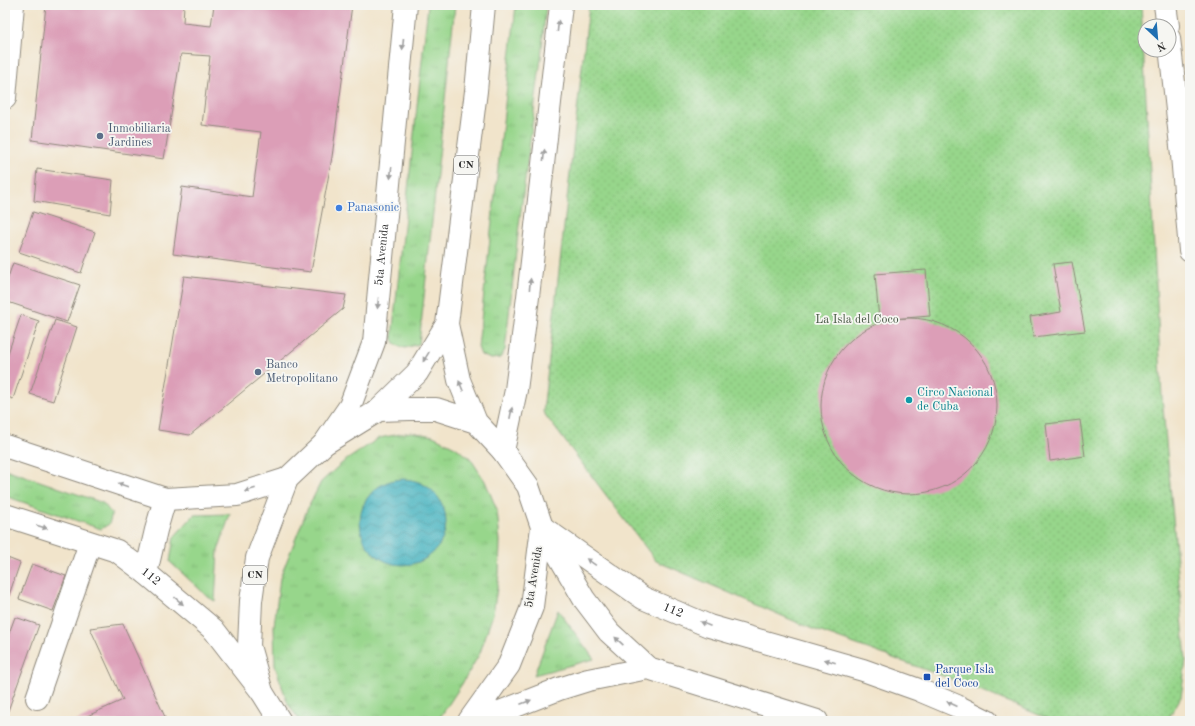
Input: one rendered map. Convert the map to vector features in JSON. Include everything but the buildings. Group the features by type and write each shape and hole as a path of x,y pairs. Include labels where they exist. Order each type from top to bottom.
{"main road":[{"path":"5,98 13,5"},
{"name":"5ta Avenida","path":"324,444 350,406 374,342 406,5"},
{"name":"5ta Avenida","path":"469,721 509,665 532,607 542,527 528,486 504,451 476,422 459,380 447,324 476,91 484,5"},
{"path":"504,451 516,390 528,297 561,5"},
{"path":"1165,5 1167,18"},
{"path":"1171,58 1182,155 1190,251"},
{"name":"5ta Avenida","path":"280,721 262,692 249,646 251,601 257,558 287,478 324,444 379,410 417,372 447,324"},
{"name":"5ta Avenida","path":"379,410 410,408 436,409 476,422"},
{"path":"5,446 165,499 237,495 287,478"},
{"path":"146,573 165,499"},
{"name":"112","path":"5,515 116,551 146,573 214,630 262,692"},
{"path":"542,527 584,599 609,632 648,668 817,721"},
{"name":"112","path":"542,527 643,598 709,626 863,670 919,690 957,706 987,721"},
{"path":"37,698 90,542"},
{"path":"477,721 559,689 588,680 648,668"}],"green space":[{"path":"428,5 455,5 419,344 405,348 396,345 392,337"},
{"path":"516,5 546,5 541,58 519,225 505,350 500,358 491,359 481,355 478,347"},
{"name":"La Isla del Coco","path":"589,5 1141,5 1142,18 1137,18 1137,58 1144,58 1162,397 1186,660 1181,697 1167,721 1052,721 965,684 810,628 656,561 543,412"},
{"path":"411,432 433,436 455,447 470,458 485,481 497,510 500,541 499,575 493,614 480,653 441,716 434,721 300,721 288,704 275,666 274,626 280,578 307,510 321,482 342,463 379,438"},
{"path":"5,469 103,503 112,514 109,524 101,529 5,496"},
{"path":"230,514 218,551 215,601 208,597 170,562 174,537 194,515"},
{"path":"558,610 594,659 534,675"}],"water":[{"path":"403,479 419,482 427,486 439,498 443,506 446,522 443,538 439,546 427,558 419,562 403,565 387,562 379,558 367,546 363,538 360,522 363,506 367,498 379,486 387,482"}],"place":[{"name":"Inmobiliaria Jardines","path":"100,136"},
{"name":"Panasonic","path":"339,208"},
{"name":"Banco Metropolitano","path":"258,372"},
{"name":"Circo Nacional de Cuba","path":"909,400"},
{"name":"Parque Isla del Coco","path":"927,677"}]}
